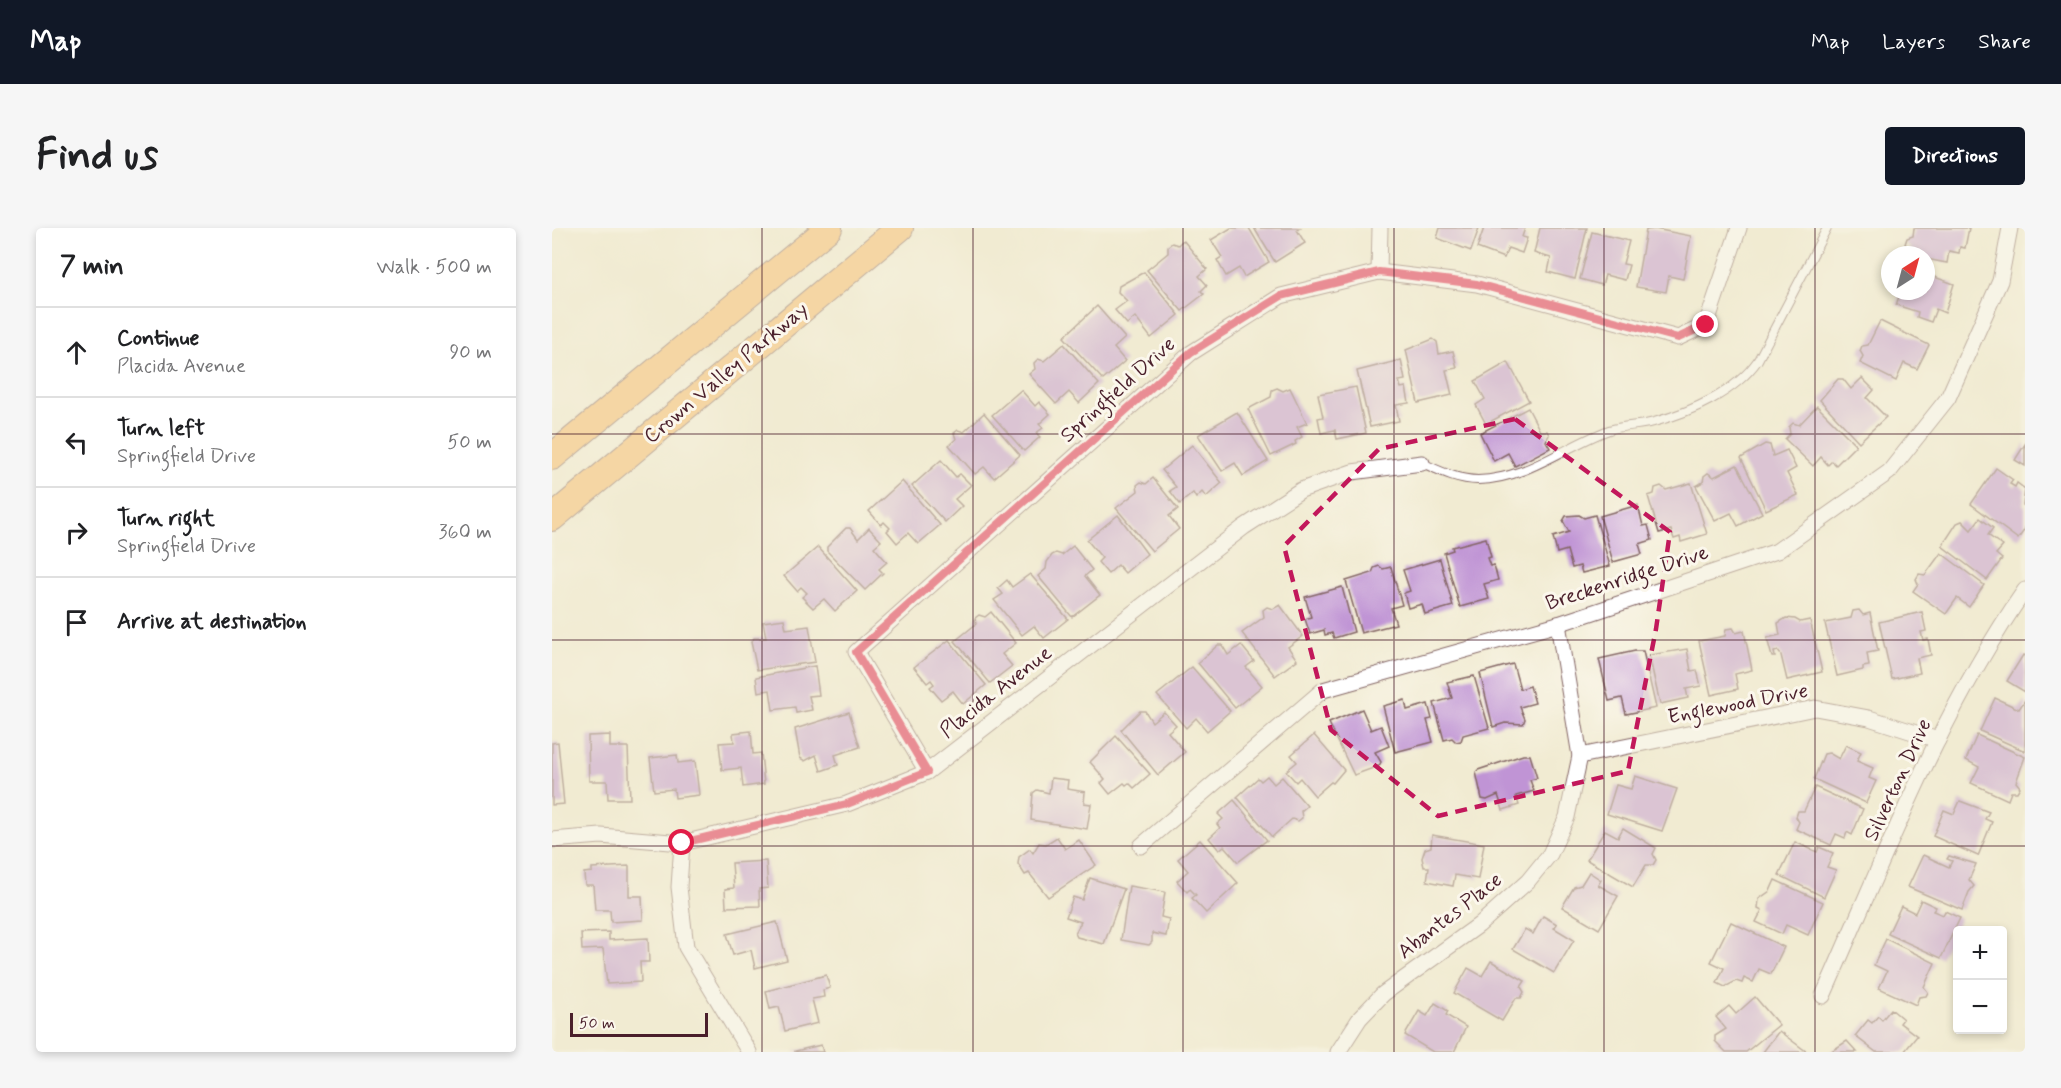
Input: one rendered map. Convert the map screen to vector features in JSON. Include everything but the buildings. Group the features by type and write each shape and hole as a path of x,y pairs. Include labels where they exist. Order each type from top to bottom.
{"main road":[{"path":"552,457 829,228"},
{"name":"Crown Valley Parkway","path":"552,518 900,228"}],"street":[{"path":"1379,272 1380,228"},
{"name":"Springfield Drive","path":"927,772 856,652 1191,352 1281,296 1379,272 1477,284 1678,338 1706,325 1739,228"},
{"name":"Breckenridge Drive","path":"1141,846 1323,690 1558,624 1777,551 1888,472 1948,398 2000,281 2010,228"},
{"name":"Placida Avenue","path":"552,840 601,836 682,843 847,804 927,772 1244,527 1301,490 1352,472 1422,463"},
{"name":"Silverton Drive","path":"1823,996 1938,740 1992,637 2025,590"},
{"name":"Abantes Place","path":"1338,1052 1360,1018 1383,994 1479,925 1528,881 1550,854 1567,817 1580,756 1558,624"},
{"name":"Englewood Drive","path":"1580,756 1815,708 1869,718 1938,740"},
{"path":"682,843 679,887 686,946 749,1052"}],"lane":[{"path":"1422,463 1456,477 1479,480 1522,472 1610,430 1664,418 1694,407 1731,386 1749,373 1764,351 1827,228"}],"highlighted area":[{"path":"1515,419 1670,532 1656,629 1628,771 1438,816 1331,730 1284,546 1379,449"}],"route":[{"path":"682,843 847,804 927,772 856,652 1191,352 1281,296 1379,272 1477,284 1678,338 1706,325"}]}
